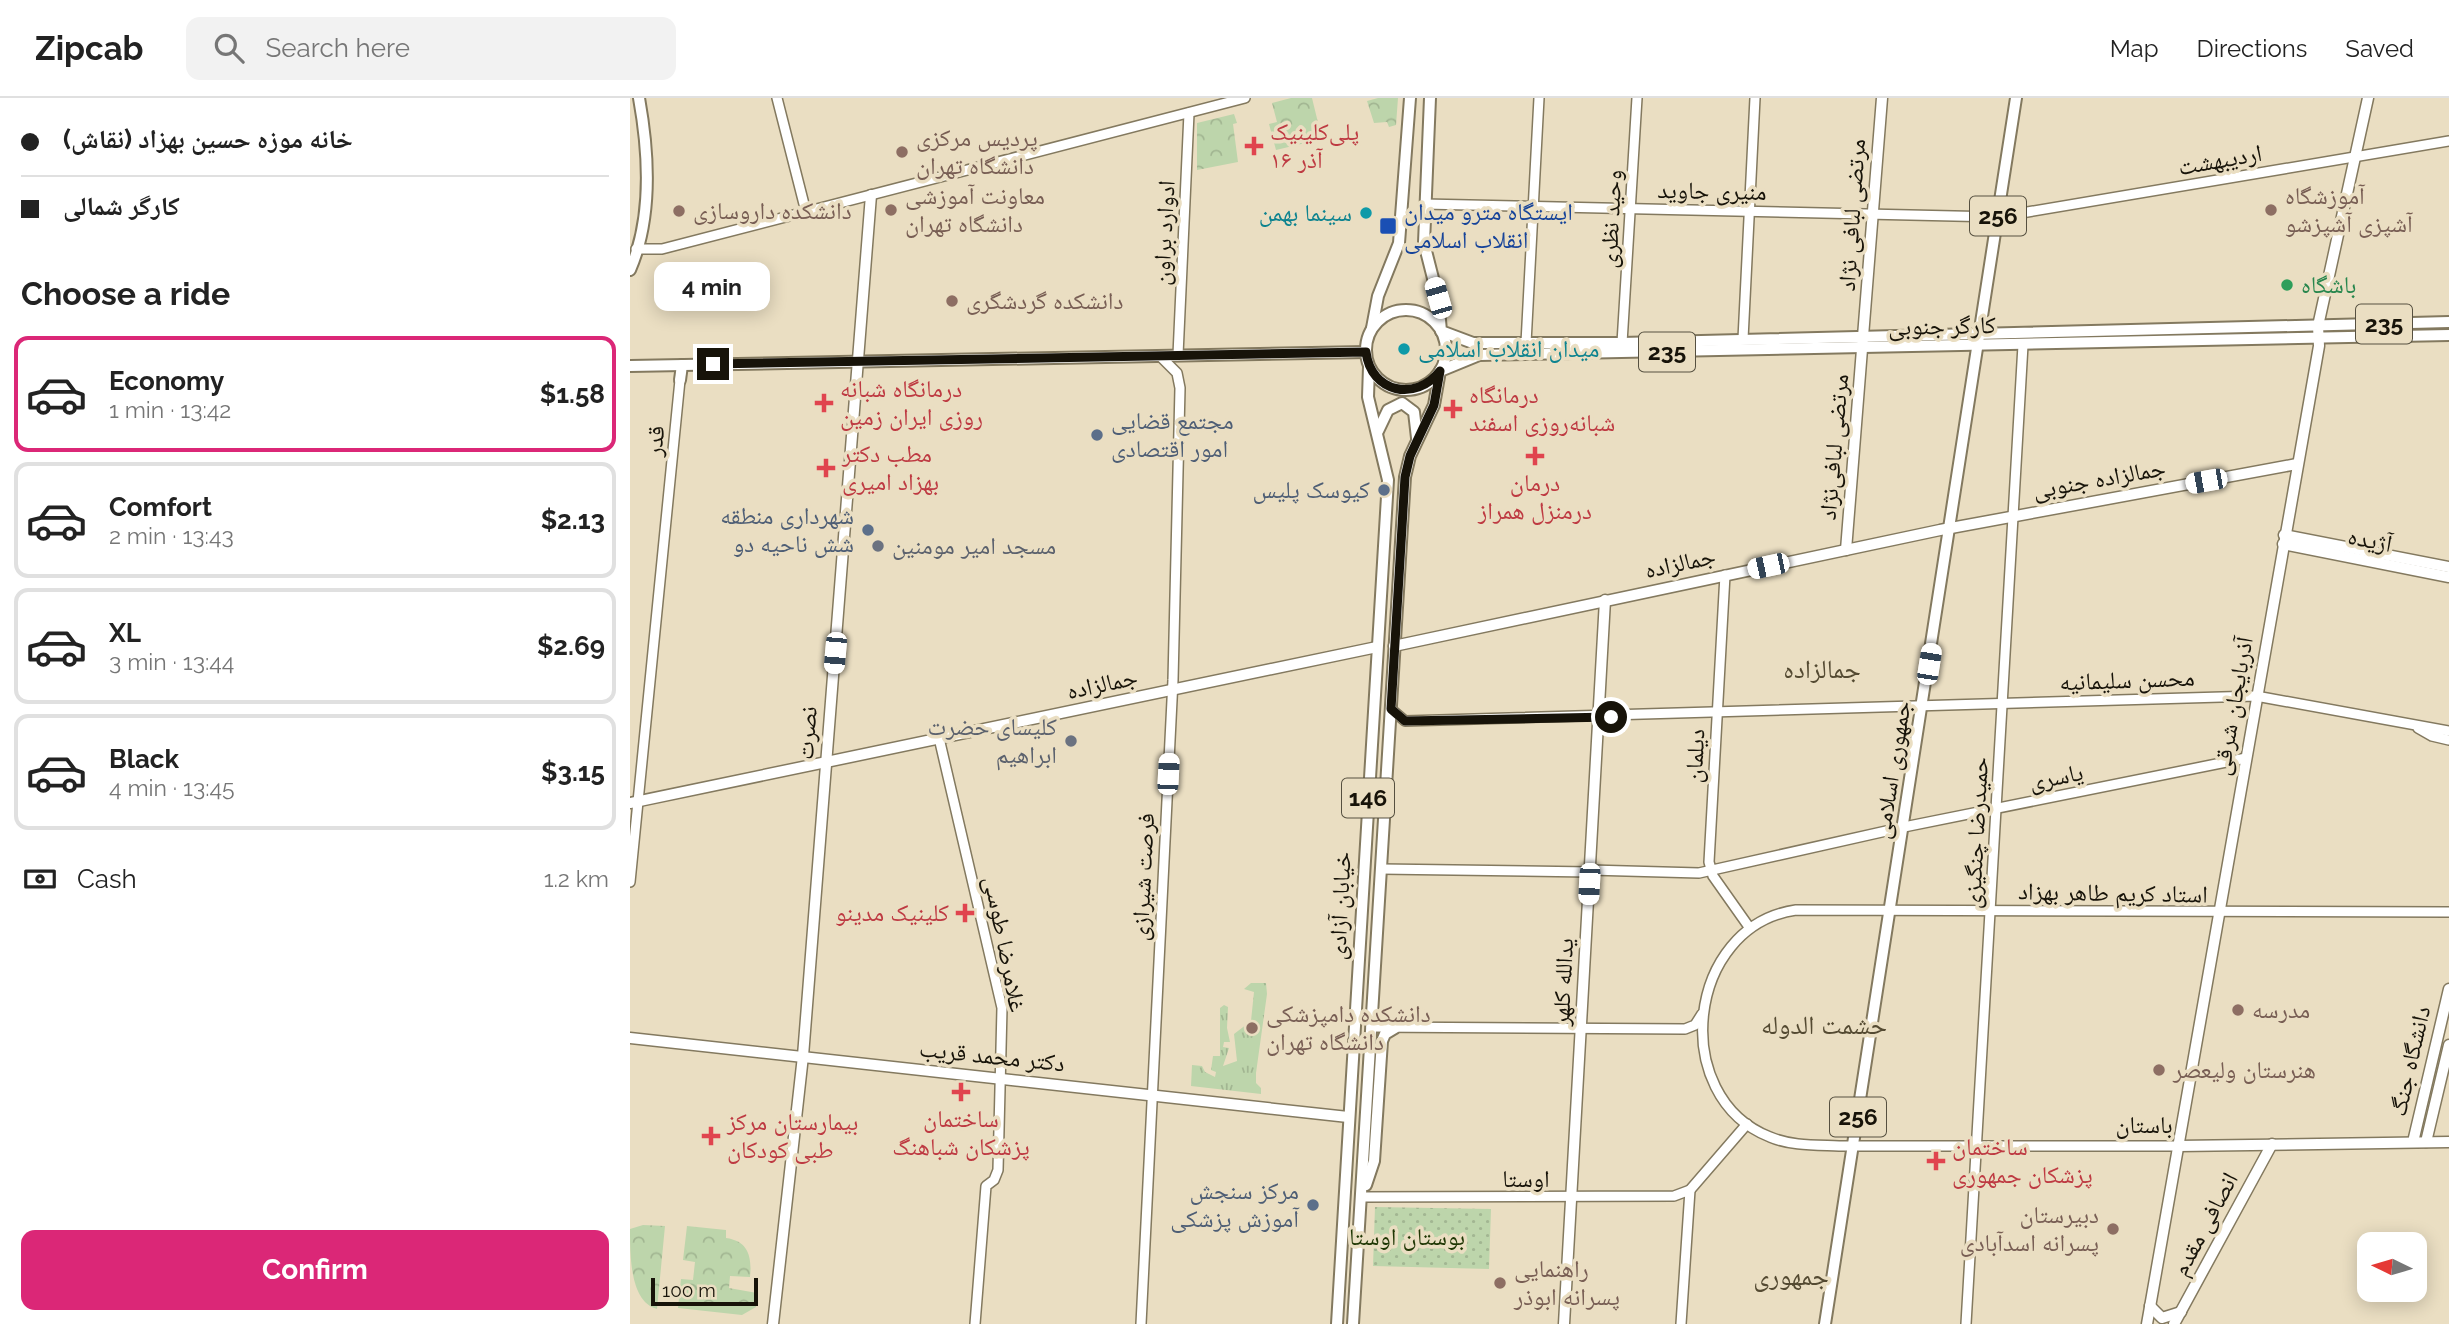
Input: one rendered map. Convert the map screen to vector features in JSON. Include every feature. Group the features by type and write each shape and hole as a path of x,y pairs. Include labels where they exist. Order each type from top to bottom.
{"main road":[{"path":"630,270 647,178 639,98"},
{"path":"1410,98 1399,243 1378,296 1366,352 1369,367 1383,384 1403,391 1424,386 1440,371 1446,353 1438,298 1424,243 1430,98"},
{"name":"مرتضی لبافی نژاد","path":"1863,348 1882,98"},
{"name":"جمهوری اسلامی","path":"1825,1324 1891,910 1899,828 1923,706 2017,98"},
{"name":"آذربایجان شرقی","path":"2147,1324 2318,332 2368,98"},
{"name":"نصرت","path":"773,1324 803,1056 871,195"},
{"path":"1371,330 1386,315 1407,310 1427,316 1441,331"},
{"name":"کارگر جنوبی","path":"1440,371 1479,355 2023,345 2318,332 2449,322"},
{"name":"کارگر جنوبی","path":"1441,331 1473,343 1622,343 1980,334 2318,332 2449,335"},
{"name":"مرتضی لبافی‌نژاد","path":"1846,550 1863,348"},
{"path":"632,364 857,366 1178,355 1366,352"},
{"path":"680,380 682,365"},
{"name":"خیابان آزادی","path":"1337,1324 1388,480 1368,397 1369,367"},
{"name":"خیابان آزادی","path":"1353,1324 1361,1197 1372,1118 1371,1027 1405,477 1434,405 1440,371"},
{"path":"1377,433 1388,410 1395,404 1405,403 1415,416 1418,440"},
{"name":"جمالزاده جنوبی","path":"1950,529 2297,464"},
{"name":"جمالزاده","path":"1394,646 1950,529"},
{"name":"آژیده","path":"2283,540 2382,559 2449,567"},
{"name":"آژیده","path":"2382,559 2449,577"},
{"name":"یدالله کلهر","path":"1564,1324 1605,600"},
{"name":"جمالزاده","path":"634,802 1377,647"},
{"name":"دانشگاه جنگ","path":"2413,1142 2449,989"},
{"path":"1348,1116 1372,1118 1382,1041 1385,1034 1395,1028"},
{"name":"دکتر محمد قریب","path":"630,1038 1348,1116"},
{"name":"دانشگاه جنگ","path":"2426,1142 2449,1045"},
{"name":"باستان","path":"2178,1146 2449,1142"},
{"name":"انصافی مقدم","path":"2175,1324 2272,1144"},
{"path":"2150,1306 2162,1318 2181,1312"}],"street":[{"path":"777,98 806,212"},
{"path":"633,248 662,250 1245,98"},
{"path":"1526,343 1539,98"},
{"name":"وحید نظری","path":"1622,343 1637,98"},
{"path":"1742,339 1755,98"},
{"name":"ادوارد براون","path":"1178,355 1189,113"},
{"name":"اردیبهشت","path":"1998,217 2449,141"},
{"name":"منیری جاوید","path":"1424,204 1998,217"},
{"name":"حمیدرضا چنگیزی","path":"1966,1324 2023,345"},
{"name":"فرصت شیرازی","path":"1141,1324 1172,691 1180,383 1175,369 1160,356"},
{"name":"قدر","path":"630,882 634,802 680,380"},
{"name":"دیلمان","path":"1710,870 1725,575"},
{"name":"محسن سلیمانیه","path":"1391,709 1405,721 2256,696 2449,731"},
{"name":"محسن سلیمانیه","path":"2414,726 2432,736 2449,740"},
{"name":"غلامرضا طوسی","path":"939,738 1002,1008 998,1170 994,1180 986,1186 975,1324"},
{"name":"یاسری","path":"1381,869 1694,873 1899,828 2246,758"},
{"path":"1710,870 1749,927"},
{"name":"استاد کریم طاهر بهزاد","path":"1704,1049 1703,1013 1708,986 1717,966 1749,927 1764,919 1796,910 2449,912"},
{"path":"1371,1027 1685,1029 1695,1025 1703,1013"},
{"path":"1681,1324 1690,1190 1746,1124 1721,1094 1704,1049 1696,1036 1685,1029"},
{"name":"باستان","path":"1746,1124 1769,1137 1784,1141 1839,1146 2178,1146"},
{"name":"اوستا","path":"1361,1197 1660,1198 1690,1190"}],"green space":[{"path":"1291,98 1312,98 1322,139 1276,150 1269,124 1277,122 1272,103"},
{"path":"1398,98 1396,125 1389,127 1387,122 1374,123 1367,101"},
{"path":"1234,114 1237,123 1233,124 1238,162 1197,170 1197,123"},
{"path":"1251,983 1266,983 1267,994 1256,1073 1256,1083 1261,1088 1261,1094 1191,1086 1192,1065 1202,1066 1205,1072 1215,1077 1216,1072 1211,1070 1213,1056 1220,1056 1220,1008 1224,1005 1228,1007 1227,1028 1230,1042 1224,1042 1223,1047 1229,1048 1223,1066 1237,1061 1234,1034 1251,1021 1254,992 1244,989"},
{"name":"بوستان اوستا","path":"1375,1207 1491,1209 1489,1269 1373,1266"},
{"path":"643,1225 665,1226 657,1309 648,1305 641,1297 633,1276 630,1229"},
{"path":"687,1226 726,1230 726,1238 744,1247 749,1257 750,1277 730,1276 729,1288 757,1293 756,1307 742,1315 678,1308 681,1279 693,1280 695,1262 683,1260"}],"place":[{"name":"پلی‌کلینیک ۱۶ آذر","path":"1254,146"},
{"name":"پردیس مرکزی دانشگاه‌ تهران","path":"902,152"},
{"name":"معاونت آموزشی دانشگاه تهران","path":"891,210"},
{"name":"آموزشگاه آشپزی آشپزشو","path":"2271,210"},
{"name":"دانشکده داروسازی","path":"679,211"},
{"name":"سینما بهمن","path":"1366,213"},
{"name":"ایستگاه مترو میدان انقلاب اسلامی","path":"1388,226"},
{"name":"باشگاه","path":"2287,285"},
{"name":"دانشکده گردشگری","path":"952,301"},
{"name":"میدان انقلاب اسلامی","path":"1404,349"},
{"name":"درمانگاه شبانه روزی ایران زمین","path":"824,403"},
{"name":"درمانگاه شبانه‌روزی اسفند","path":"1453,409"},
{"name":"مجتمع قضایی امور اقتصادی","path":"1097,435"},
{"name":"درمان درمنزل همراز","path":"1535,456"},
{"name":"مطب دکتر بهزاد امیری","path":"826,468"},
{"name":"کیوسک پلیس","path":"1384,490"},
{"name":"شهرداری منطقه شش ناحیه دو","path":"868,530"},
{"name":"مسجد امیر مومنین","path":"878,546"},
{"name":"کلیسای حضرت ابراهیم","path":"1071,741"},
{"name":"کلینیک مدینو","path":"965,913"},
{"name":"مدرسه","path":"2238,1010"},
{"name":"دانشکده دامپزشکی دانشگاه تهران","path":"1252,1028"},
{"name":"هنرستان ولیعصر","path":"2159,1070"},
{"name":"ساختمان پزشکان شباهنگ","path":"961,1092"},
{"name":"بیمارستان مرکز طبی کودکان","path":"711,1136"},
{"name":"ساختمان پزشکان جمهوری","path":"1936,1161"},
{"name":"مرکز سنجش آموزش پزشکی","path":"1313,1205"},
{"name":"دبیرستان پسرانه اسدآبادی","path":"2113,1229"},
{"name":"راهنمایی پسرانه ابوذر","path":"1500,1283"}],"district":[{"name":"جمالزاده","path":"1822,669"},
{"name":"حشمت الدوله","path":"1824,1025"},
{"name":"جمهوری","path":"1791,1276"}],"route":[{"path":"713,364 1366,352 1369,367 1375,376 1392,389 1403,391 1424,386 1440,371 1434,405 1410,456 1405,477 1391,709 1399,719 1405,721 1611,717"}]}
